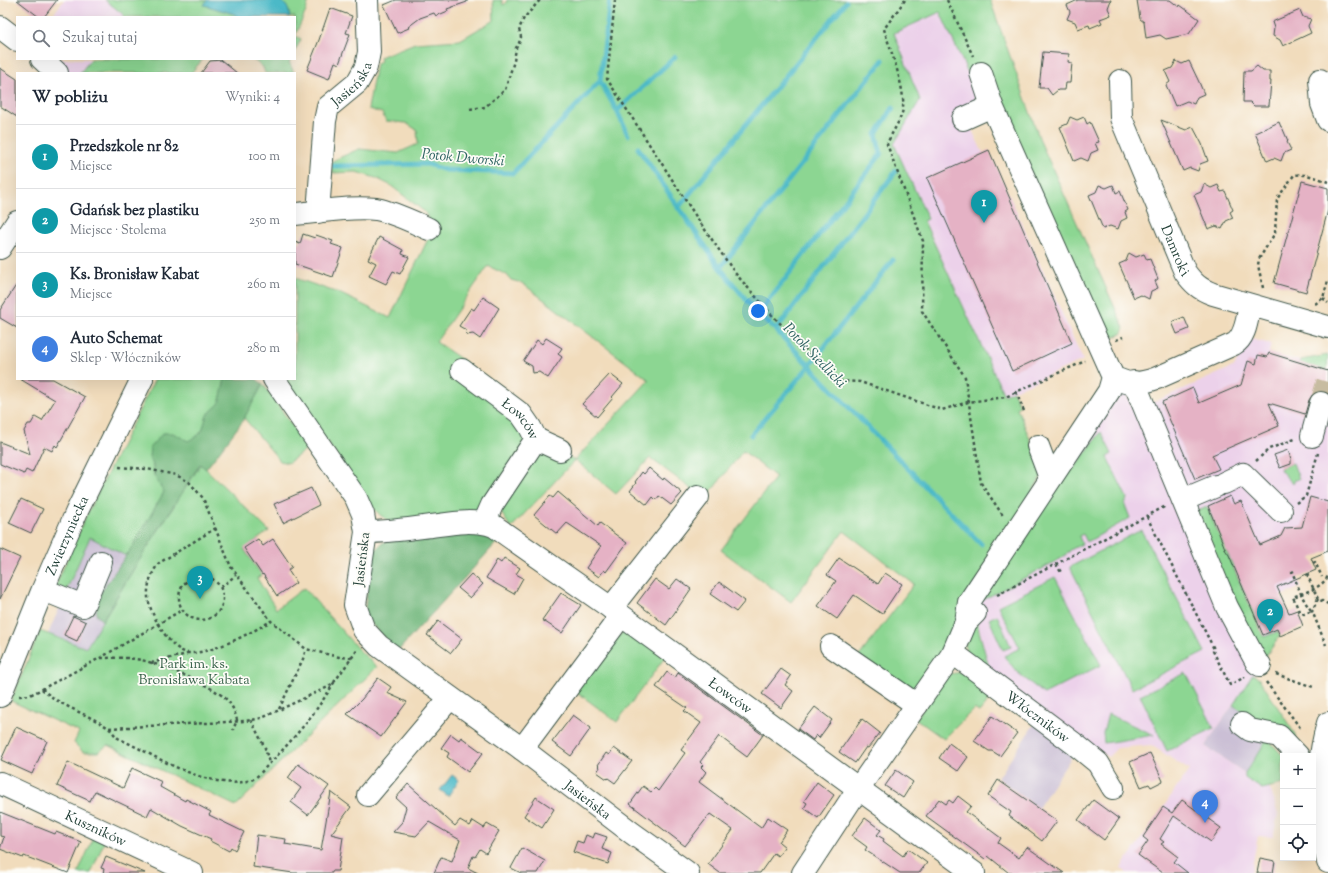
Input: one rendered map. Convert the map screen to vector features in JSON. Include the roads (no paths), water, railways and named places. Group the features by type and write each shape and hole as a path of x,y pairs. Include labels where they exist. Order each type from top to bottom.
{"street":[{"name":"Jasieńska","path":"318,212 325,121 328,107 357,83 366,67 369,52 367,0"},
{"path":"0,27 16,39"},
{"path":"43,60 56,72"},
{"path":"803,873 858,789 953,654 971,618 969,602 1014,532 1109,391 1113,377 992,106 981,73"},
{"path":"1320,80 1322,104 1328,120"},
{"name":"Damroki","path":"1120,81 1121,118 1185,272 1193,284 1203,290 1250,306 1328,328"},
{"path":"963,119 992,106"},
{"path":"296,214 350,208 377,210 403,218 429,229"},
{"path":"0,248 16,224"},
{"path":"1113,377 1124,382 1146,382 1238,341 1244,330 1250,306"},
{"name":"Łowców","path":"462,370 521,414 530,426 536,439 492,505 484,523"},
{"name":"Zwierzyniecka","path":"6,696 42,589 77,511 142,380"},
{"name":"Jasieńska","path":"275,380 356,498 363,514 366,532 355,605 364,630 379,646 522,749 632,833 688,873"},
{"path":"1134,382 1177,502 1227,607 1258,664"},
{"path":"1316,441 1321,403"},
{"path":"536,439 560,450"},
{"path":"1038,446 1050,478"},
{"path":"1177,502 1228,481 1281,511"},
{"path":"522,749 616,612 698,497"},
{"name":"Łowców","path":"366,532 387,532 468,522 484,523 494,526 616,612 974,873"},
{"path":"49,592 83,606 101,562"},
{"path":"831,646 916,705"},
{"name":"Włóczników","path":"953,654 1098,763 1113,788"},
{"path":"368,794 450,698"},
{"path":"1328,723 1317,775 1322,840 1328,862"},
{"path":"1242,724 1250,730 1279,736 1295,753"},
{"name":"Kuszników","path":"0,783 192,873"}],"water":[{"path":"207,0 281,0 288,8 290,16 237,16 204,5"},
{"path":"452,775 459,780 448,796 440,790"}],"waterway":[{"name":"Potok Siedlicki","path":"610,0 600,81 617,111 628,135"},
{"path":"678,208 846,2"},
{"path":"617,111 675,57"},
{"path":"720,268 883,60"},
{"name":"Potok Dworski","path":"333,166 427,164 445,170 513,173 600,81"},
{"path":"758,314 881,154 876,134 893,108"},
{"name":"Potok Siedlicki","path":"638,148 720,268 758,314 776,330 981,544"},
{"path":"776,330 896,171"},
{"path":"751,435 810,365 893,260"}],"tunnel":[{"path":"1321,403 1328,380"}],"place":[{"name":"Przedszkole nr 82","path":"984,223"},
{"name":"Ks. Bronisław Kabat","path":"200,599"},
{"name":"Gdańsk bez plastiku","path":"1270,632"},
{"name":"Auto Schemat","path":"1205,823"}],"park label":[{"name":"Park im. ks. Bronisława Kabata","path":"194,672"}]}
